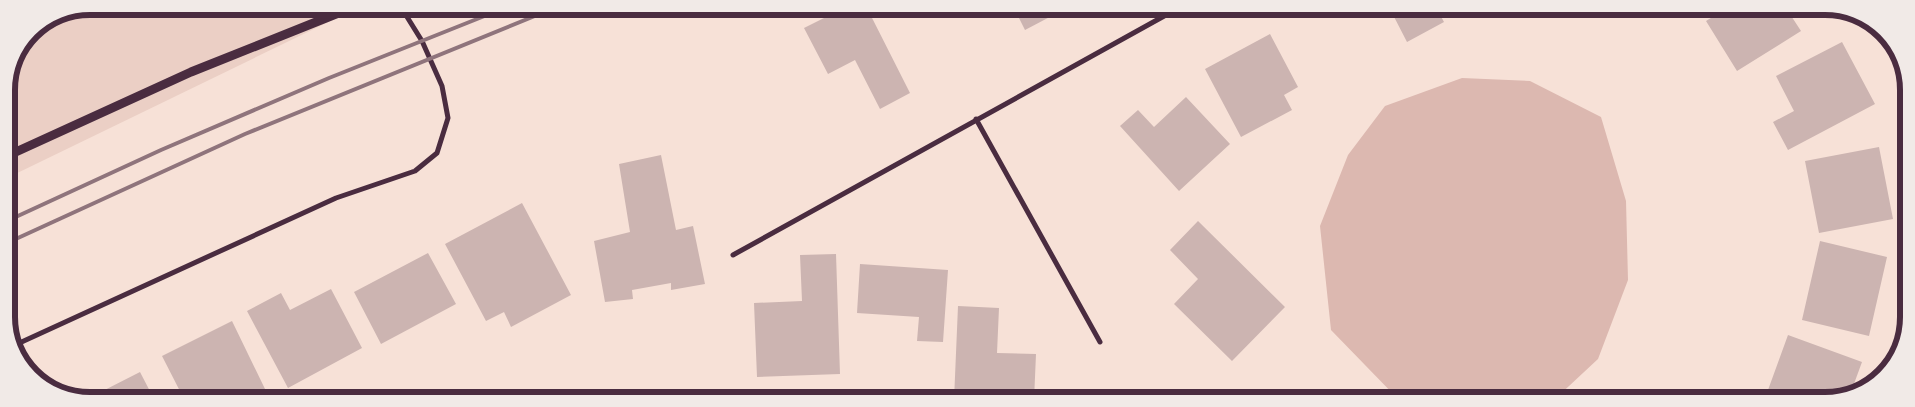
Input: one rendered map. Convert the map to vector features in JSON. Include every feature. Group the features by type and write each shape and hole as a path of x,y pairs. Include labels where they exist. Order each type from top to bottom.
{"street":[{"path":"15,152 190,72 332,15"},
{"path":"20,343 336,198 415,171 436,153 448,118 442,86 422,41 406,15"},
{"path":"733,255 1166,15"},
{"path":"976,119 1100,342"}],"shaded area":[{"path":"90,15 343,15 15,174 15,85 18,71 23,57 31,44 53,25 76,16"},
{"path":"1462,78 1530,81 1601,117 1626,201 1628,280 1598,359 1563,392 1391,392 1331,330 1320,226 1348,155 1385,106"}],"building":[{"path":"830,15 871,15 910,93 880,109 855,60 828,74 804,28"},
{"path":"1018,15 1054,15 1025,30"},
{"path":"1393,15 1440,15 1444,22 1407,42"},
{"path":"1716,15 1791,15 1801,31 1737,71 1706,21"},
{"path":"1270,34 1298,87 1284,95 1292,110 1241,137 1205,69"},
{"path":"1842,42 1875,104 1788,150 1773,122 1794,111 1776,76"},
{"path":"1186,97 1230,144 1179,191 1120,126 1138,110 1154,127"},
{"path":"1879,147 1893,219 1819,233 1805,161"},
{"path":"661,155 676,230 693,226 705,284 671,290 671,283 632,290 633,299 605,302 594,241 630,232 619,164"},
{"path":"522,203 571,295 511,327 504,312 486,321 445,244"},
{"path":"1198,221 1285,307 1232,361 1174,304 1198,279 1170,250"},
{"path":"1820,241 1887,257 1869,336 1802,320"},
{"path":"428,253 456,304 381,344 354,292"},
{"path":"836,254 840,374 757,377 754,303 802,301 800,255"},
{"path":"860,264 948,270 943,342 917,341 919,317 857,313"},
{"path":"331,289 362,348 288,388 247,311 281,293 290,310"},
{"path":"958,306 999,308 997,353 1036,354 1034,392 954,392"},
{"path":"232,321 265,389 259,392 180,392 162,356"},
{"path":"1788,335 1862,362 1853,386 1839,391 1767,392"},
{"path":"140,372 150,392 101,392"}],"railway":[{"path":"15,217 161,150 329,78 487,15"},
{"path":"15,239 245,134 537,15"}]}
